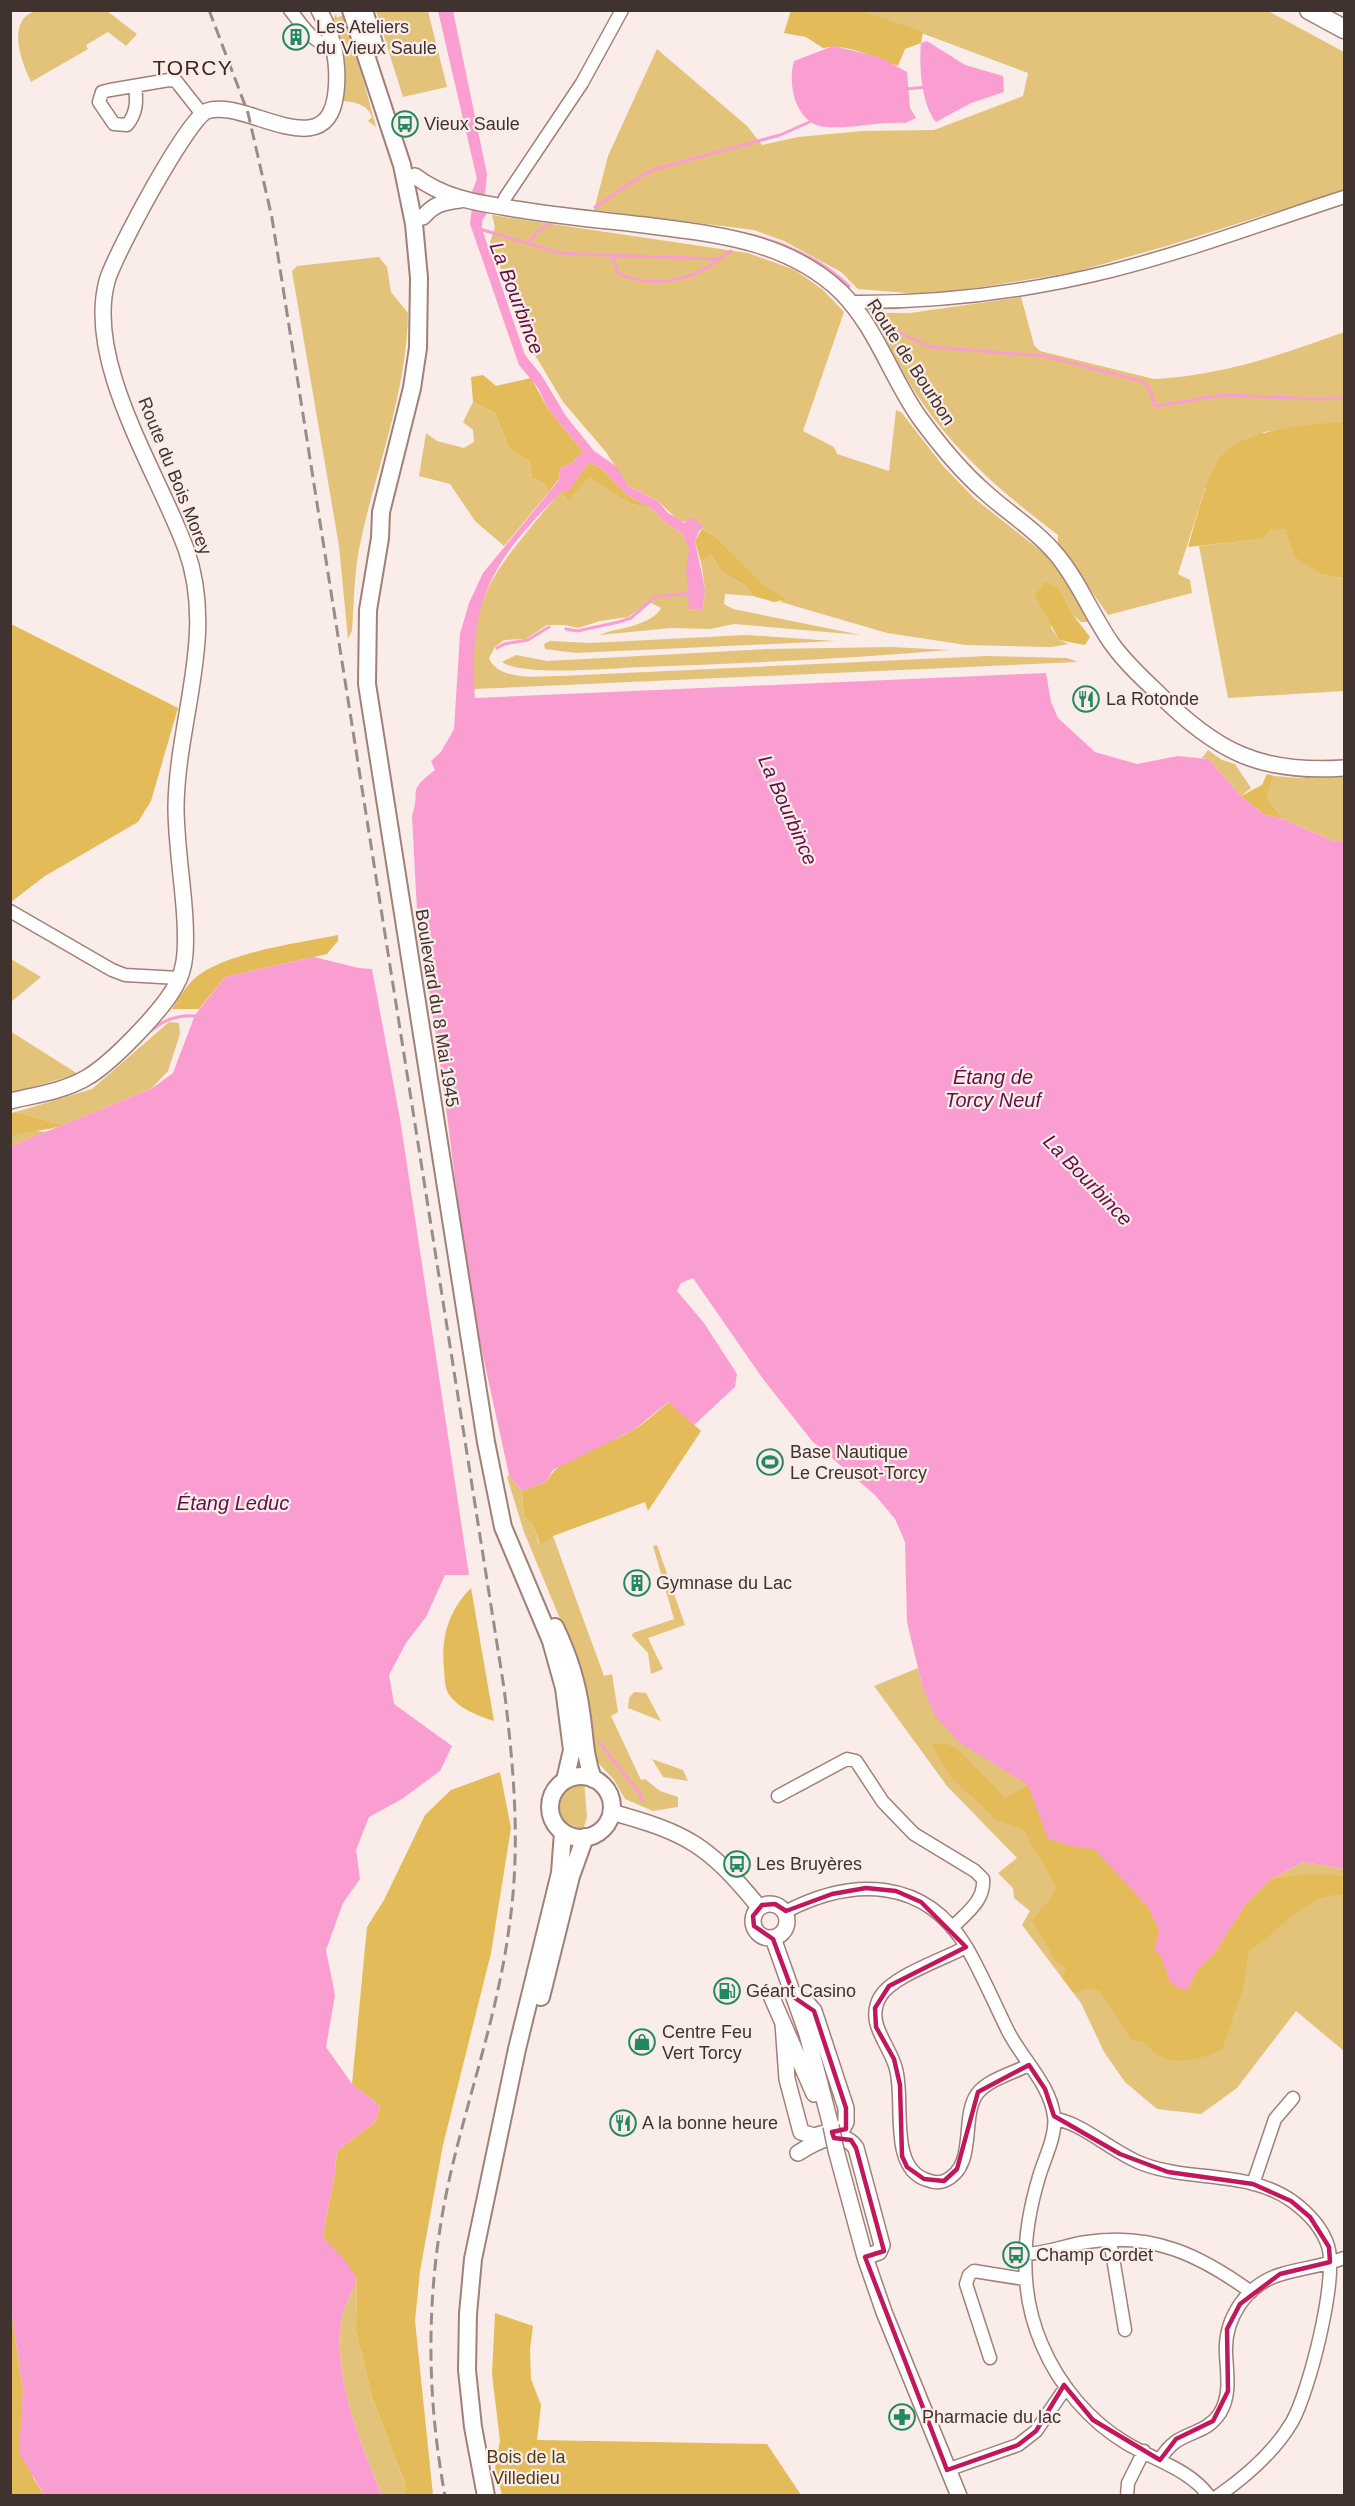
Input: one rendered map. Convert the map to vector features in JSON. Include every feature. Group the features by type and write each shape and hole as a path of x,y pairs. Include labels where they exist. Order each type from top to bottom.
{"main road":[{"name":"Boulevard du 8 Mai 1945","path":"351,10 402,165 414,224 419,278 418,348 412,388 381,512 380,538 368,610 368,684 480,1406 503,1527 551,1641 564,1688 572,1750 565,1780"},
{"name":"Boulevard du 8 Mai 1945","path":"364,10 416,176 423,217 430,291 426,355 405,462 388,524 380,538"},
{"path":"1309,10 1344,28"},
{"path":"1323,10 1344,28"},
{"name":"Boulevard du 8 Mai 1945","path":"496,1483 571,1660 582,1714 586,1759 593,1779"},
{"path":"584,1776 593,1779 608,1792 611,1812 602,1829 585,1837 563,1832 556,1825 550,1806 552,1796 565,1780 584,1776"},
{"path":"486,2496 469,2400 468,2314 478,2227 560,1873 563,1832"},
{"path":"505,2113 550,1968 571,1876 585,1837"}],"street":[{"path":"290,10 317,41 324,45 334,45"},
{"path":"135,86 169,80 176,81 202,114 219,110 293,128 319,125 328,116 336,97 337,66 334,45 320,10"},
{"path":"496,206 504,198 582,83 622,10"},
{"name":"Route du Bois Morey","path":"10,1101 56,1090 84,1080 102,1068 165,1002 179,978 184,960 186,938 178,872 176,804 182,744 197,653 197,596 187,551 113,379 105,345 102,313 107,283 120,250 181,142 202,114"},
{"name":"Route de Bourbon","path":"416,176 439,191 466,200 496,206 703,232 756,243 790,257 822,277 849,302 872,334 903,393 946,451 982,490 1054,552 1070,572 1113,645 1164,699 1200,732 1247,759 1287,769 1344,768"},
{"path":"849,302 903,303 945,300 1109,272 1182,251 1344,196"},
{"name":"Route de Bourbon","path":"423,217 431,207 441,202 466,200"},
{"path":"10,911 112,970 125,975 179,978"},
{"path":"778,1796 847,1759 856,1761 883,1802 914,1834 975,1871 983,1879 982,1893 978,1901 952,1928"},
{"path":"611,1812 673,1831 697,1843 712,1855 759,1907"},
{"path":"785,1912 848,1890 879,1888 910,1895 952,1928 966,1947 1010,2035 1046,2089 1055,2119 1029,2215 1024,2254 1024,2279 1032,2319 1042,2347 1066,2387 1093,2420 1127,2444 1144,2451 1202,2486 1209,2496"},
{"path":"771,1903 779,1906 785,1912 786,1928 773,1938 759,1934 754,1926 753,1916 759,1907 771,1903"},
{"path":"773,1938 795,1998 865,2257 884,2312 958,2496"},
{"path":"966,1947 889,1986 875,2008 876,2027 894,2059 900,2085 902,2156 907,2167 924,2179 933,2182 944,2181 951,2176 963,2158 972,2104 978,2092 1029,2065"},
{"path":"772,1998 831,2126"},
{"path":"783,2023 787,2079 801,2132 814,2136 843,2128 846,2122 846,2108 814,2011 807,2003 795,1998"},
{"path":"1254,2184 1275,2119 1293,2098"},
{"path":"1055,2119 1079,2129 1120,2154 1143,2164 1168,2172 1254,2184 1291,2201 1310,2217 1329,2247 1328,2295 1302,2400 1291,2423 1274,2448 1218,2496"},
{"path":"798,2153 825,2139 841,2137 851,2140 856,2148 882,2245 879,2252 865,2257"},
{"path":"1110,2240 1125,2330"},
{"path":"1024,2254 1042,2253 1088,2242 1144,2241 1179,2250 1213,2265 1251,2292"},
{"path":"1160,2460 1176,2439 1205,2428 1220,2413 1228,2391 1227,2329 1235,2311 1251,2292 1280,2274 1344,2258"},
{"path":"990,2358 966,2284 969,2275 974,2271 1024,2279"},
{"path":"947,2470 1018,2445 1036,2431 1066,2387"},
{"path":"1127,2496 1128,2483 1144,2451"}],"highlighted area":[{"path":"866,1888 896,1891 921,1902 966,1947 889,1986 875,2008 876,2027 894,2059 900,2085 902,2156 907,2167 924,2179 944,2181 957,2169 978,2092 1029,2065 1045,2089 1054,2116 1120,2154 1168,2172 1253,2184 1291,2201 1310,2217 1329,2247 1330,2262 1280,2274 1240,2304 1227,2329 1228,2391 1213,2421 1176,2439 1160,2460 1093,2420 1064,2385 1036,2431 1018,2445 947,2470 865,2257 884,2251 856,2148 851,2140 834,2138 832,2132 846,2129 846,2108 814,2011 795,1998 773,1939 754,1926 753,1916 762,1905 775,1904 786,1911 832,1894"}],"shaded area":[{"path":"35,11 107,11 137,34 126,46 108,32 86,45 88,49 31,82 20,53 18,32 26,16"},
{"path":"376,11 428,11 447,87 403,97"},
{"path":"863,11 1268,11 1344,52 1344,190 1170,245 1075,272 932,295 858,289 841,272 784,241 754,230 594,210 608,156 657,49 747,126 762,145 798,137 862,131 934,130 1023,96 1028,73"},
{"path":"336,14 337,18 343,15 347,20 376,127 368,121 372,117 364,106 342,101 342,61 332,21"},
{"path":"492,215 748,253 795,270 823,290 844,312 803,431 834,447 837,454 889,471 896,410 902,413 943,466 975,499 1050,558 1091,622 1081,622 1073,615 1059,588 1051,628 1059,640 1069,644 1051,647 966,645 887,633 781,602 785,597 764,587 716,537 702,529 704,527 678,520 658,501 628,486 606,452 563,402 529,345 512,288 502,272 490,242 495,227"},
{"path":"379,257 387,267 391,292 408,313 406,343 396,402 359,549 352,631 348,639 339,546 292,271 297,266"},
{"path":"1021,297 1034,345 1040,351 1154,379 1227,369 1275,356 1344,332 1344,421 1264,432 1205,489 1178,574 1190,580 1192,593 1108,615 1058,543 1058,535 990,479 950,439 932,417 889,347 877,313 910,313"},
{"path":"473,402 495,413 509,448 529,461 532,478 546,484 547,494 504,546 475,521 450,484 419,476 426,433 437,441 464,448 474,442 473,430 463,422"},
{"path":"589,476 631,504 653,509 666,523 682,533 690,550 689,609 703,610 705,589 701,562 711,555 722,572 746,586 753,596 725,594 724,604 733,609 861,635 734,624 710,629 671,628 599,635 650,619 661,608 649,602 628,617 600,621 578,628 547,625 526,639 504,640 495,647 489,658 501,671 531,677 987,656 1067,658 1078,662 474,689 476,625 487,590 508,556 561,491 568,501"},
{"path":"1272,529 1285,529 1323,575 1344,578 1344,691 1228,698 1199,546 1261,539"},
{"path":"747,635 835,641 576,653 545,649 544,644 550,641 589,643"},
{"path":"892,647 949,650 569,671 513,667 502,662 516,655 547,661 767,649"},
{"path":"1208,750 1222,760 1235,764 1251,788 1241,796 1208,759 1202,758"},
{"path":"1274,776 1299,778 1344,776 1344,842 1335,842 1283,819 1267,797"},
{"path":"11,959 41,977 11,1002"},
{"path":"169,1022 179,1023 180,1034 168,1071 151,1089 63,1125 16,1112 92,1089"},
{"path":"10,1031 78,1074 11,1093"},
{"path":"27,1130 47,1132 11,1146 11,1137"},
{"path":"509,1475 522,1491 524,1517 533,1525 539,1544 553,1536 604,1676 612,1674 618,1712 611,1716 641,1780 645,1779 660,1791 678,1797 678,1807 653,1811 625,1799 614,1780 593,1757 580,1667 524,1532 507,1477"},
{"path":"657,1545 685,1625 648,1638 663,1669 651,1674 648,1653 632,1636 633,1633 674,1619 653,1546"},
{"path":"918,1668 923,1689 1214,1954 1245,1905 1269,1880 1304,1862 1344,1869 1344,2051 1296,2011 1237,2088 1201,2114 1157,2109 1125,2082 1104,2052 1081,2003 1022,1925 1030,1911 1014,1898 1013,1888 998,1873 1017,1858 947,1786 874,1686"},
{"path":"634,1692 646,1693 661,1721 628,1708 629,1698"},
{"path":"652,1759 683,1770 688,1781 663,1777"},
{"path":"584,1781 587,1817 583,1830 564,1822 559,1801 570,1785"},
{"path":"357,2279 356,2331 372,2397 406,2486 404,2495 382,2495 357,2431 344,2384 340,2338 342,2317"}],"green space":[{"path":"791,10 863,11 923,32 921,43 905,49 898,66 852,49 823,48 806,37 784,33"},
{"path":"483,375 496,386 531,378 548,409 583,451 573,462 560,469 559,479 547,494 546,484 532,478 529,461 509,448 495,413 473,402 471,377"},
{"path":"1344,421 1344,578 1323,575 1295,557 1285,529 1272,529 1262,539 1188,547 1213,470 1225,452 1250,437 1265,433 1298,426"},
{"path":"589,462 601,468 627,495 653,509 631,504 589,477 568,501 561,491 569,490"},
{"path":"702,529 716,537 764,586 785,597 784,600 774,602 753,596 746,586 722,572 711,555 701,562 695,541"},
{"path":"1045,582 1059,588 1073,615 1090,637 1085,645 1059,640 1035,595"},
{"path":"11,624 178,708 151,801 138,822 45,876 11,902"},
{"path":"1267,774 1274,776 1267,797 1283,819 1263,814 1241,796 1262,785"},
{"path":"338,935 338,941 327,954 225,977 199,1009 172,1009 191,982 203,972 220,964 239,956"},
{"path":"16,1112 63,1125 11,1137 11,1113"},
{"path":"669,1402 701,1431 648,1511 645,1502 553,1536 540,1545 533,1525 524,1517 522,1491 546,1482 554,1472 574,1457 635,1429"},
{"path":"471,1588 494,1721 459,1705 450,1696 445,1683 443,1658 445,1636 457,1606"},
{"path":"931,1744 948,1744 962,1753 1005,1798 1028,1785 1048,1839 1075,1847 1094,1848 1148,1907 1159,1930 1160,1954 1171,1984 1190,1986 1198,1969 1214,1954 1245,1905 1269,1880 1295,1875 1333,1874 1344,1877 1344,1894 1329,1896 1304,1907 1249,1951 1243,1989 1222,2050 1190,2060 1166,2059 1145,2043 1131,2040 1100,1991 1088,1988 1074,1993 1062,1978 1066,1968 1057,1963 1032,1920 1049,1901 1056,1888 1024,1830 995,1819 951,1777"},
{"path":"500,1772 511,1828 491,1953 443,2145 420,2271 415,2321 433,2495 404,2495 406,2486 372,2397 356,2331 357,2279 323,2237 337,2151 375,2122 380,2106 352,2084 367,1927 384,1900 425,1815 451,1790"},
{"path":"10,2301 23,2391 22,2412 33,2478 44,2495 11,2495"},
{"name":"Bois de la Villedieu","path":"495,2313 533,2326 530,2349 531,2379 541,2405 537,2440 767,2444 801,2495 502,2495 495,2468 500,2441 492,2374"}],"water":[{"path":"438,11 453,11 487,174 485,194 471,194 477,179"},
{"path":"927,41 965,65 1003,76 1004,92 971,103 936,122 927,105 922,84 921,43"},
{"path":"833,46 879,57 907,72 910,108 916,118 905,123 836,127 816,125 807,119 801,112 793,92 794,61"},
{"name":"Étang de Torcy Neuf","path":"472,208 489,210 482,221 482,229 525,355 542,376 566,416 594,451 617,467 628,486 658,501 668,513 685,523 687,519 693,518 704,527 699,531 695,541 705,589 703,610 689,609 686,568 689,550 682,533 666,523 653,509 627,495 601,468 589,462 569,491 561,492 518,539 490,583 481,607 476,633 475,698 1046,673 1051,702 1058,718 1095,752 1137,764 1178,756 1208,759 1241,796 1263,814 1283,819 1335,842 1344,842 1344,1869 1304,1862 1269,1880 1245,1905 1214,1954 1198,1969 1186,1991 1171,1984 1160,1955 1154,1950 1159,1930 1148,1907 1094,1849 1075,1847 1048,1839 1028,1785 960,1743 935,1716 923,1689 907,1622 905,1542 895,1519 875,1495 812,1441 763,1379 693,1278 681,1283 677,1291 704,1323 737,1374 735,1387 694,1425 668,1402 634,1430 553,1470 546,1482 522,1491 509,1475 478,1333 459,1210 442,1076 417,911 412,816 417,787 435,770 431,761 441,752 454,729 460,634 469,603 483,573 559,480 560,469 573,462 583,451 548,409 538,388 519,365 470,224"},
{"name":"Étang Leduc","path":"314,957 372,969 400,1119 469,1575 445,1575 426,1617 406,1643 389,1675 394,1704 452,1746 440,1771 402,1799 369,1817 356,1850 360,1879 343,1903 326,1950 335,1995 326,2047 352,2084 380,2106 375,2122 337,2151 323,2237 346,2261 357,2279 342,2317 341,2361 344,2384 357,2431 382,2495 44,2495 19,2453 23,2391 10,2301 11,1146 151,1089 173,1073 195,1015 225,977"}],"waterway":[{"path":"906,89 927,87"},
{"path":"595,207 644,174 659,168 780,135 814,120"},
{"path":"528,243 539,230 550,224"},
{"name":"La Bourbince","path":"480,229 556,252 575,254 719,259 731,251"},
{"path":"741,233 770,240 799,252 826,267 849,286"},
{"path":"612,254 618,273 643,281 683,278 718,260"},
{"path":"879,323 930,347 1045,356 1141,381 1149,387 1155,406 1223,395 1344,398"},
{"path":"566,629 577,631 619,622 631,618 655,597 689,593"},
{"path":"497,648 504,644 528,640 549,627"},
{"path":"145,1036 169,1020 182,1016 198,1016"},
{"path":"599,1742 640,1794 642,1801"}],"railway":[{"path":"209,10 248,113 272,218 504,1688 511,1748 515,1808 515,1868 509,1928 491,2021 450,2176 436,2256 431,2376 438,2456 445,2496"}],"place":[{"name":"Les Ateliers du Vieux Saule","path":"296,37"},
{"name":"Vieux Saule","path":"405,124"},
{"name":"La Rotonde","path":"1086,699"},
{"name":"Base Nautique Le Creusot-Torcy","path":"770,1462"},
{"name":"Gymnase du Lac","path":"637,1583"},
{"name":"Les Bruyères","path":"737,1864"},
{"name":"Géant Casino","path":"727,1991"},
{"name":"Centre Feu Vert Torcy","path":"642,2042"},
{"name":"A la bonne heure","path":"623,2123"},
{"name":"Champ Cordet","path":"1016,2255"},
{"name":"Pharmacie du lac","path":"902,2417"}],"district":[{"name":"TORCY","path":"193,68"}]}
